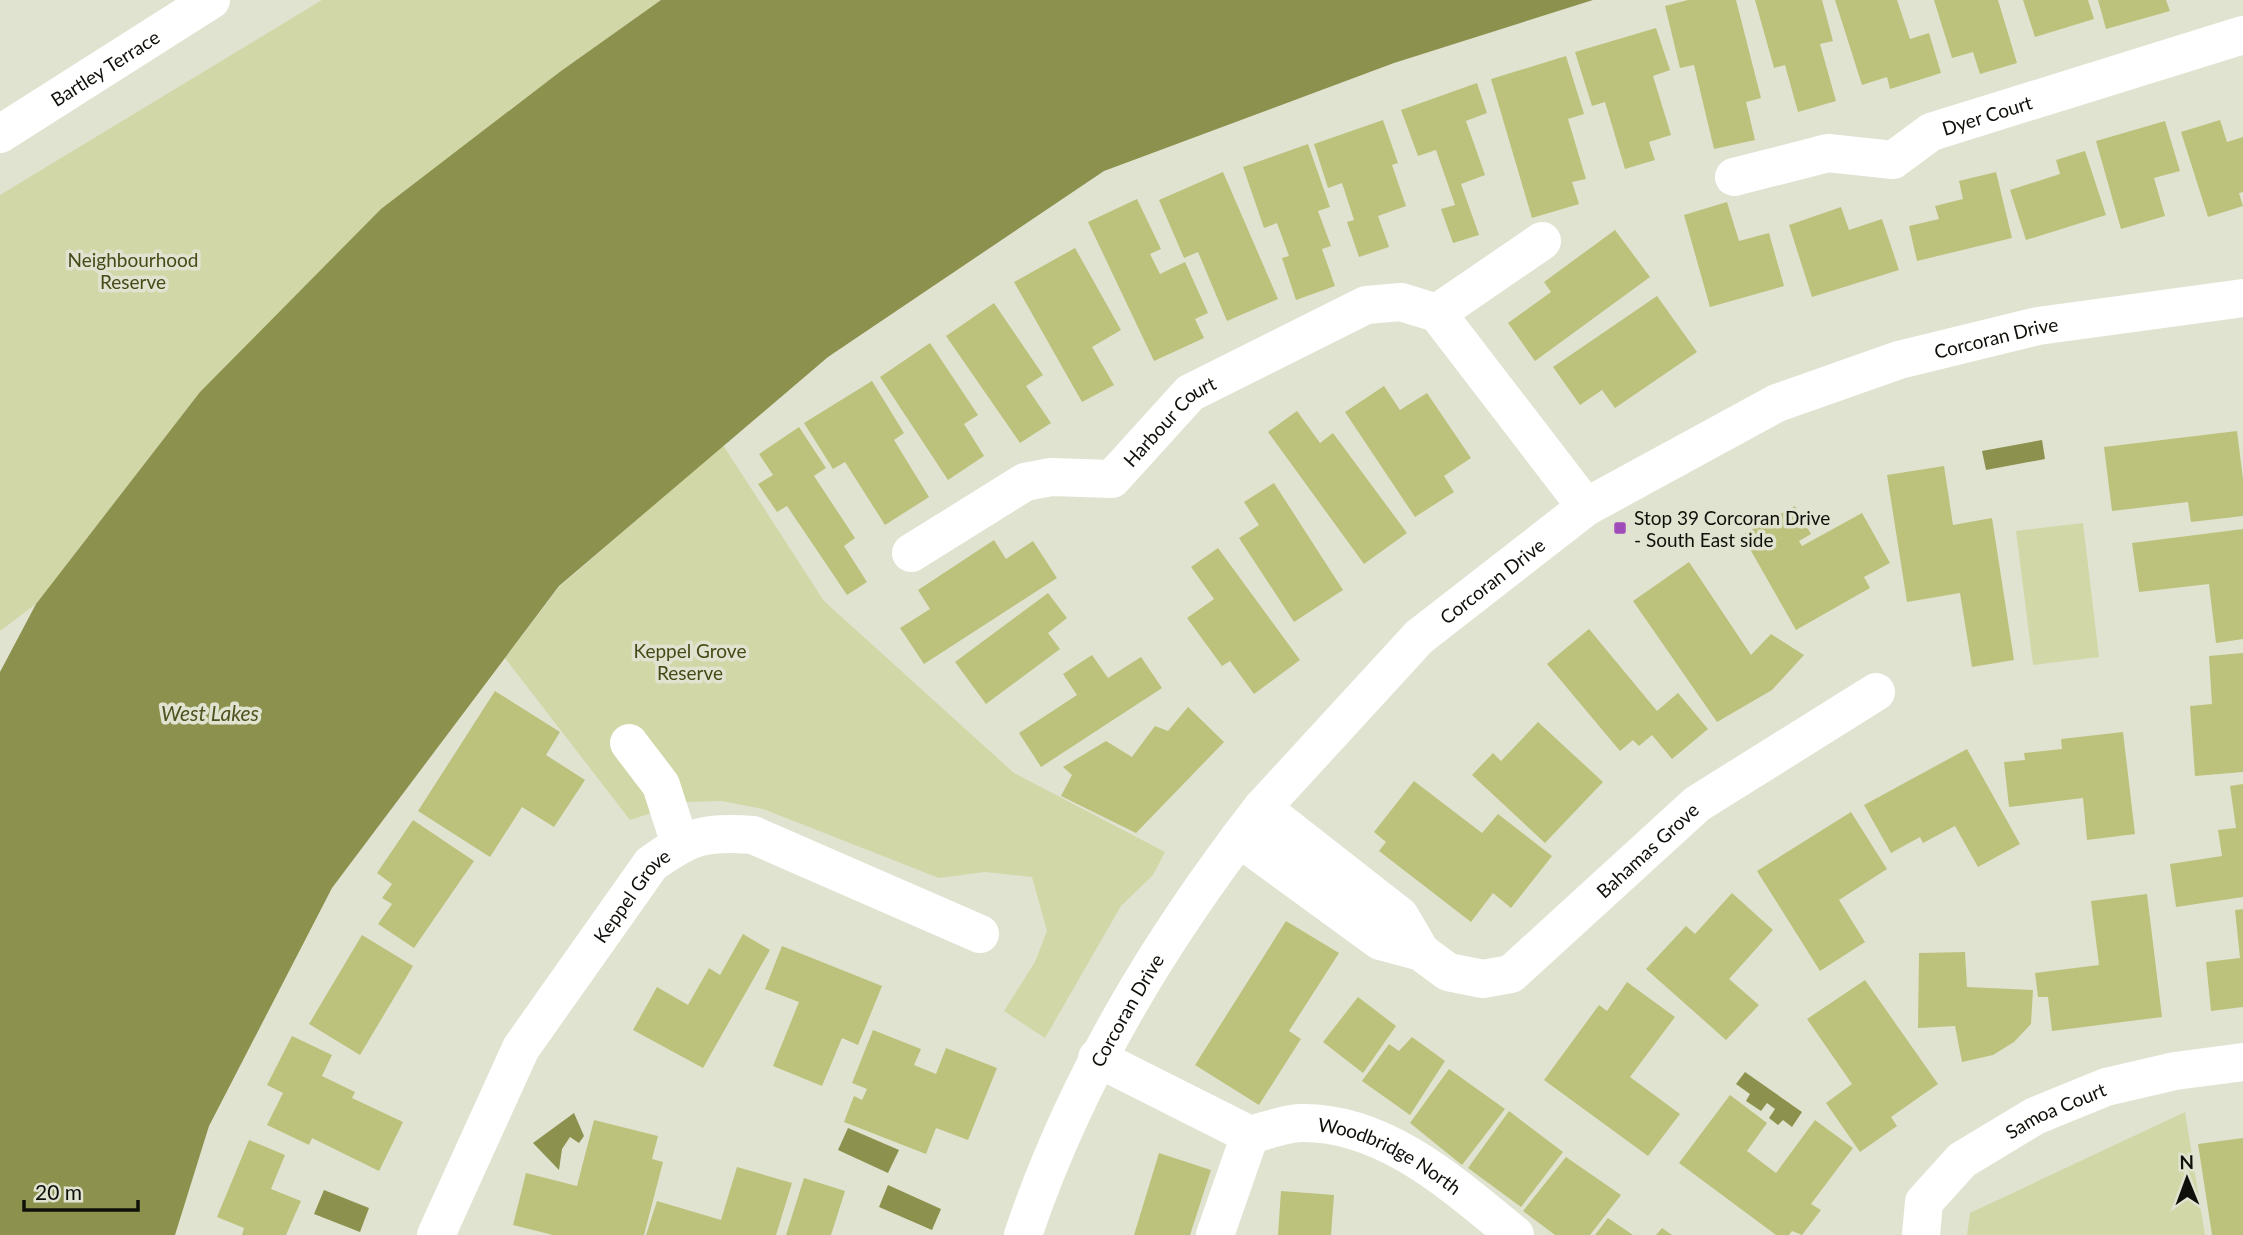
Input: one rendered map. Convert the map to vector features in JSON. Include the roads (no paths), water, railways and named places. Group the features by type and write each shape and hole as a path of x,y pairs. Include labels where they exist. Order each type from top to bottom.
{"street":[{"name":"Bartley Terrace","path":"0,134 211,0"},
{"name":"Dyer Court","path":"1734,177 1828,153 1893,160 1931,132 2243,35"},
{"path":"1542,241 1437,313 1586,507"},
{"name":"Corcoran Drive","path":"1023,1235 1097,1058 1154,957 1262,808 1419,637 1586,507 1777,403 1899,360 2038,326 2243,298"},
{"name":"Harbour Court","path":"911,552 1025,482 1051,477 1111,479 1190,393 1366,305 1401,302 1437,313"},
{"name":"Bahamas Grove","path":"1239,838 1380,941 1421,952 1448,972 1483,979 1511,974 1697,804 1876,692"},
{"path":"629,743 661,785 680,844"},
{"name":"Bahamas Grove","path":"1262,808 1400,916 1421,952"},
{"name":"Keppel Grove","path":"436,1235 521,1048 651,864 680,844 715,832 753,835 980,934"},
{"path":"1097,1058 1250,1135 1215,1235"},
{"name":"Samoa Court","path":"1920,1235 1924,1202 1962,1160 2035,1116 2106,1087 2175,1071 2243,1062"},
{"name":"Woodbridge North","path":"1250,1135 1299,1122 1342,1126 1384,1141 1456,1187 1515,1235"}],"water":[{"name":"West Lakes","path":"661,0 1593,0 1394,63 1104,171 828,357 559,586 332,888 209,1126 175,1235 0,1235 0,672 36,604 200,392 381,209 561,71"},
{"path":"2042,440 2045,459 1986,470 1982,451"},
{"path":"1745,1072 1802,1112 1792,1127 1783,1120 1778,1125 1769,1118 1775,1109 1767,1103 1761,1111 1746,1101 1750,1094 1736,1084"},
{"path":"574,1113 584,1136 579,1143 570,1137 562,1149 559,1170 533,1143"},
{"path":"848,1128 899,1150 888,1173 838,1150"},
{"path":"888,1185 941,1209 932,1230 879,1207"},
{"path":"324,1190 369,1208 360,1232 314,1214"}],"place":[{"name":"Stop 39 Corcoran Drive - South East side","path":"1620,528"}],"park label":[{"name":"Neighbourhood Reserve","path":"133,270"},
{"name":"Keppel Grove Reserve","path":"690,661"}]}
